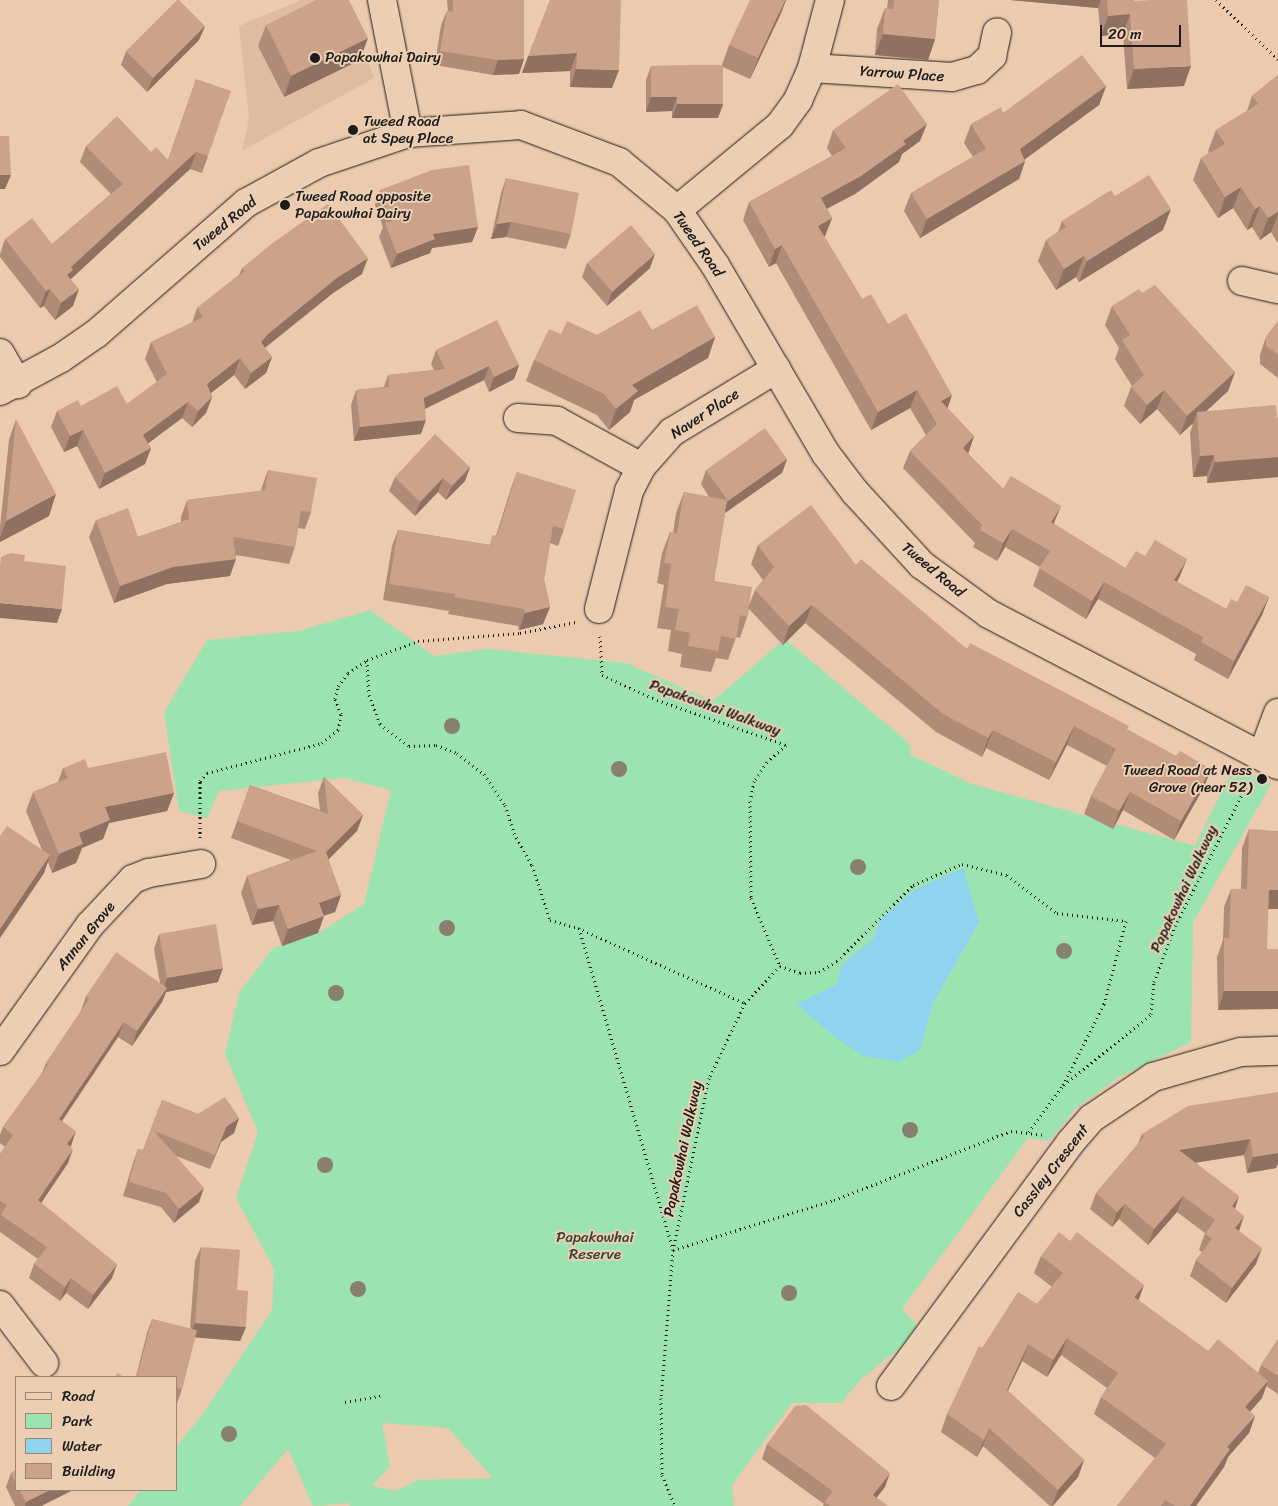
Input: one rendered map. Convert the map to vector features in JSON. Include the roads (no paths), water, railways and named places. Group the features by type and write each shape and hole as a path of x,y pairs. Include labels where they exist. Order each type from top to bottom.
{"street":[{"path":"382,0 408,133"},
{"path":"677,210 780,125 798,100 812,68 830,0"},
{"name":"Yarrow Place","path":"812,68 952,77 977,70 992,56 998,33"},
{"name":"Tweed Road","path":"9,387 97,333 246,203 319,163 408,133 521,125 619,162 677,210 715,265 826,454 855,492 922,564 989,614 1270,761"},
{"path":"1242,281 1278,289"},
{"path":"0,353 9,387"},
{"name":"Naver Place","path":"598,609 629,491 641,467 672,432 776,369"},
{"path":"518,418 557,421 641,467"},
{"path":"1270,761 1278,713"},
{"name":"Annan Grove","path":"0,1051 90,926 133,879 149,873 201,864"},
{"name":"Cassley Crescent","path":"891,1386 1070,1143 1092,1118 1153,1077 1240,1052 1278,1051"},
{"path":"0,1305 44,1363"}],"water":[{"path":"963,868 979,923 933,1003 920,1050 898,1062 864,1056 836,1038 797,1004 837,984 841,966 873,939 881,919 914,890"}],"place":[{"name":"Papakowhai Dairy","path":"315,58"},
{"name":"Tweed Road at Spey Place","path":"353,130"},
{"name":"Tweed Road opposite Papakowhai Dairy","path":"285,205"},
{"name":"Tweed Road at Ness Grove (near 52)","path":"1262,779"}],"park label":[{"name":"Papakowhai Reserve","path":"595,1246"}]}
